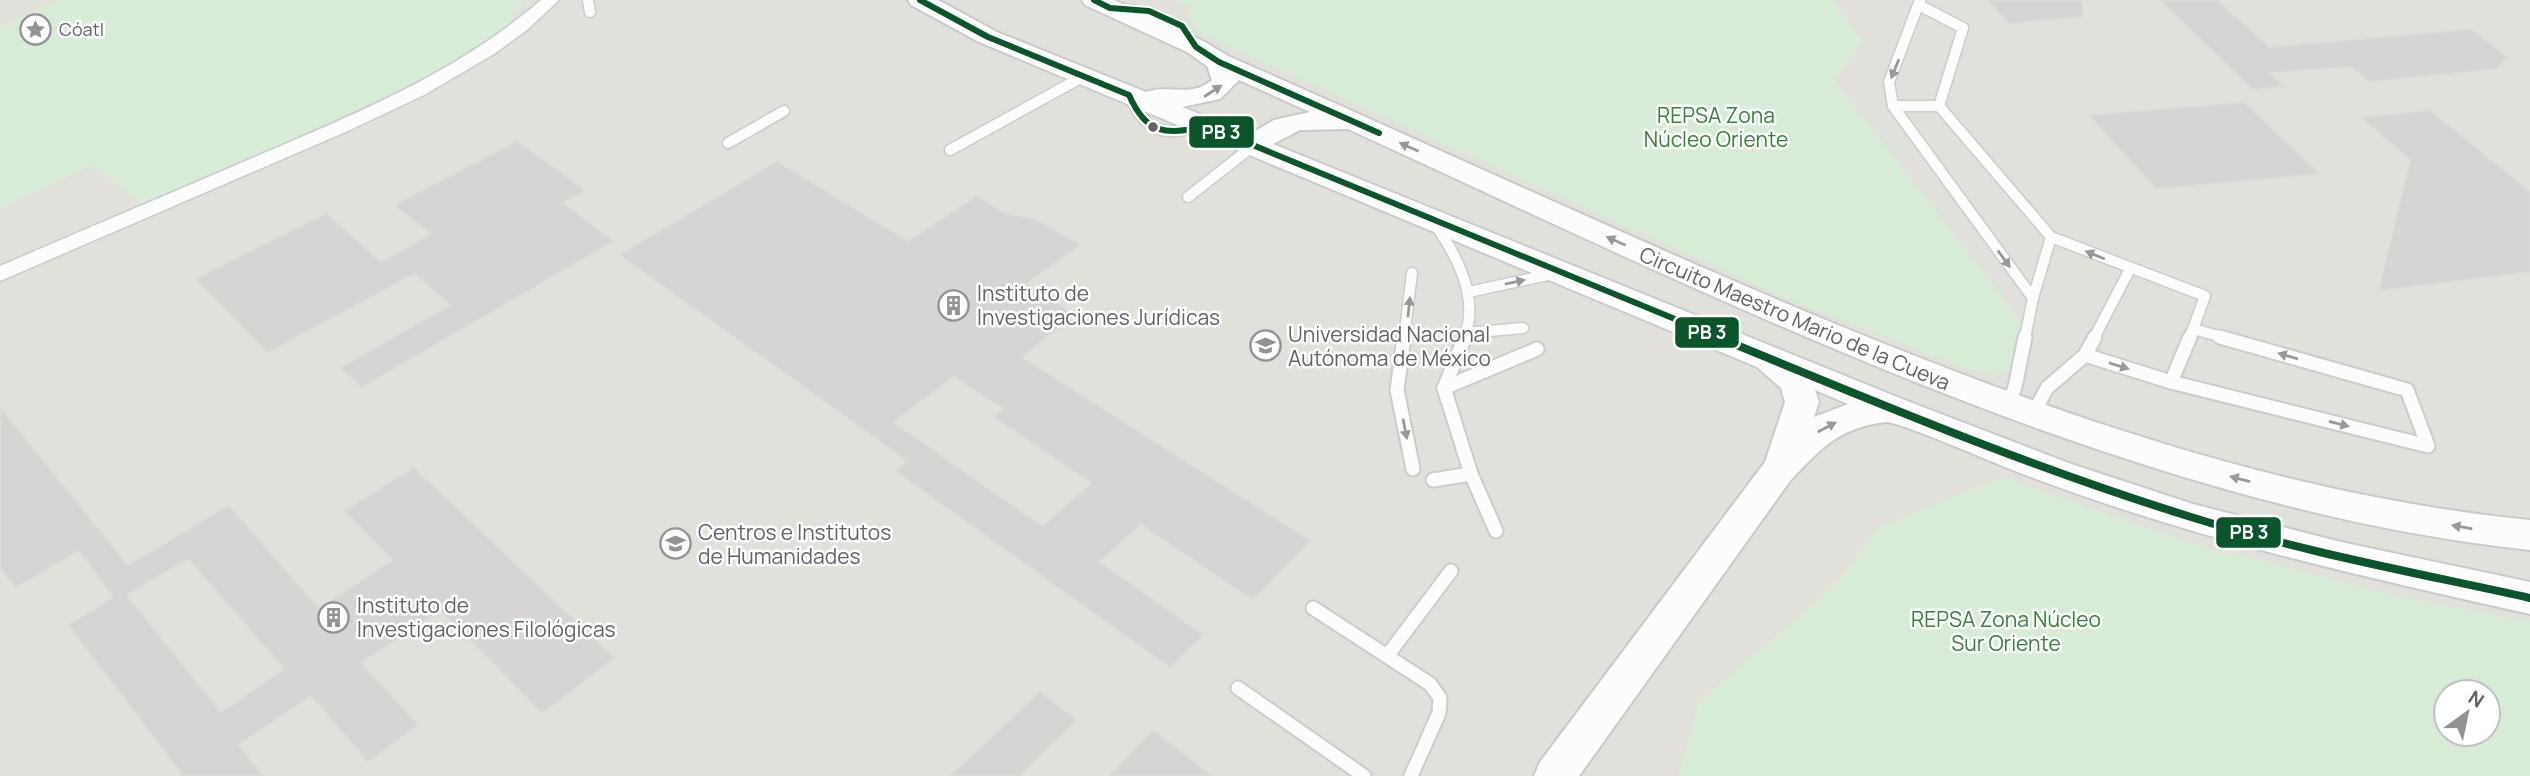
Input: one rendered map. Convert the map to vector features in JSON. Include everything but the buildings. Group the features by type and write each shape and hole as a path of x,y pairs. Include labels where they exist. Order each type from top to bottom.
{"street":[{"path":"0,274 379,111 463,66 534,16 551,0"},
{"path":"920,0 988,37 1890,408 2062,475 2193,518 2341,557 2530,598"},
{"name":"Circuito Maestro Mario de la Cueva","path":"1102,4 1367,128 1769,310 2020,410 2172,461 2327,503 2487,532 2530,535"},
{"path":"1129,95 1186,100 1206,98 1226,81 1208,55"},
{"path":"1253,146 1287,122 1309,120 1367,128"},
{"path":"1764,356 1795,382 1802,402 1778,471"},
{"path":"1555,776 1778,471 1813,435 1846,417 1874,415 1890,408"}],"lane":[{"path":"588,0 590,12"},
{"path":"1939,106 1963,28 1920,2 1889,82 1893,106 2033,298"},
{"path":"950,150 1084,76"},
{"path":"1893,106 1939,106 2051,237 2205,296 2171,382"},
{"path":"729,143 783,111"},
{"path":"1188,197 1253,146"},
{"path":"1432,220 1450,244 1469,292 1466,333 1444,388 1471,474 1496,531"},
{"path":"2051,237 2033,298 2015,387 2020,410 2039,395 2060,372 2085,355 2130,269"},
{"path":"1469,292 1560,272"},
{"path":"1412,273 1397,390 1413,469"},
{"path":"1466,333 1524,328"},
{"path":"2085,355 2171,382 2428,446 2407,390 2193,329"},
{"path":"1444,388 1536,349"},
{"path":"1433,480 1471,474"},
{"path":"1387,656 1451,571"},
{"path":"1313,608 1430,684 1440,698 1439,713 1412,776"},
{"path":"1238,688 1364,776"}],"shaded area":[{"name":"Universidad Nacional Autónoma de México","path":"0,0 2530,0 2530,776 0,776"}],"green space":[{"path":"58,0 523,0 521,7 512,12 514,20 499,36 377,110 147,209 93,165 0,209 0,27"},
{"name":"REPSA Zona Núcleo Oriente","path":"1175,0 1833,0 1863,42 1835,81 2021,321 2010,370 2001,375 1967,369 1789,300 1197,32 1186,13 1193,8"},
{"name":"REPSA Zona Núcleo Sur Oriente","path":"2002,477 2180,540 2397,596 2530,622 2530,776 1678,776 1699,702 1829,590 1881,526"}],"transit line":[{"path":"920,0 988,37 1129,95 1136,112 1149,125 1174,131 1209,127 1890,408 2062,475 2193,518 2341,557 2530,598"},
{"path":"1094,0 1110,8 1149,11 1182,26 1196,47 1219,62 1379,133"}],"place":[{"name":"Cóatl","path":"36,29"},
{"name":"Instituto de Investigaciones Jurídicas","path":"954,305"},
{"name":"Universidad Nacional Autónoma de México","path":"1265,346"},
{"name":"Centros e Institutos de Humanidades","path":"675,544"},
{"name":"Instituto de Investigaciones Filológicas","path":"334,617"}]}
